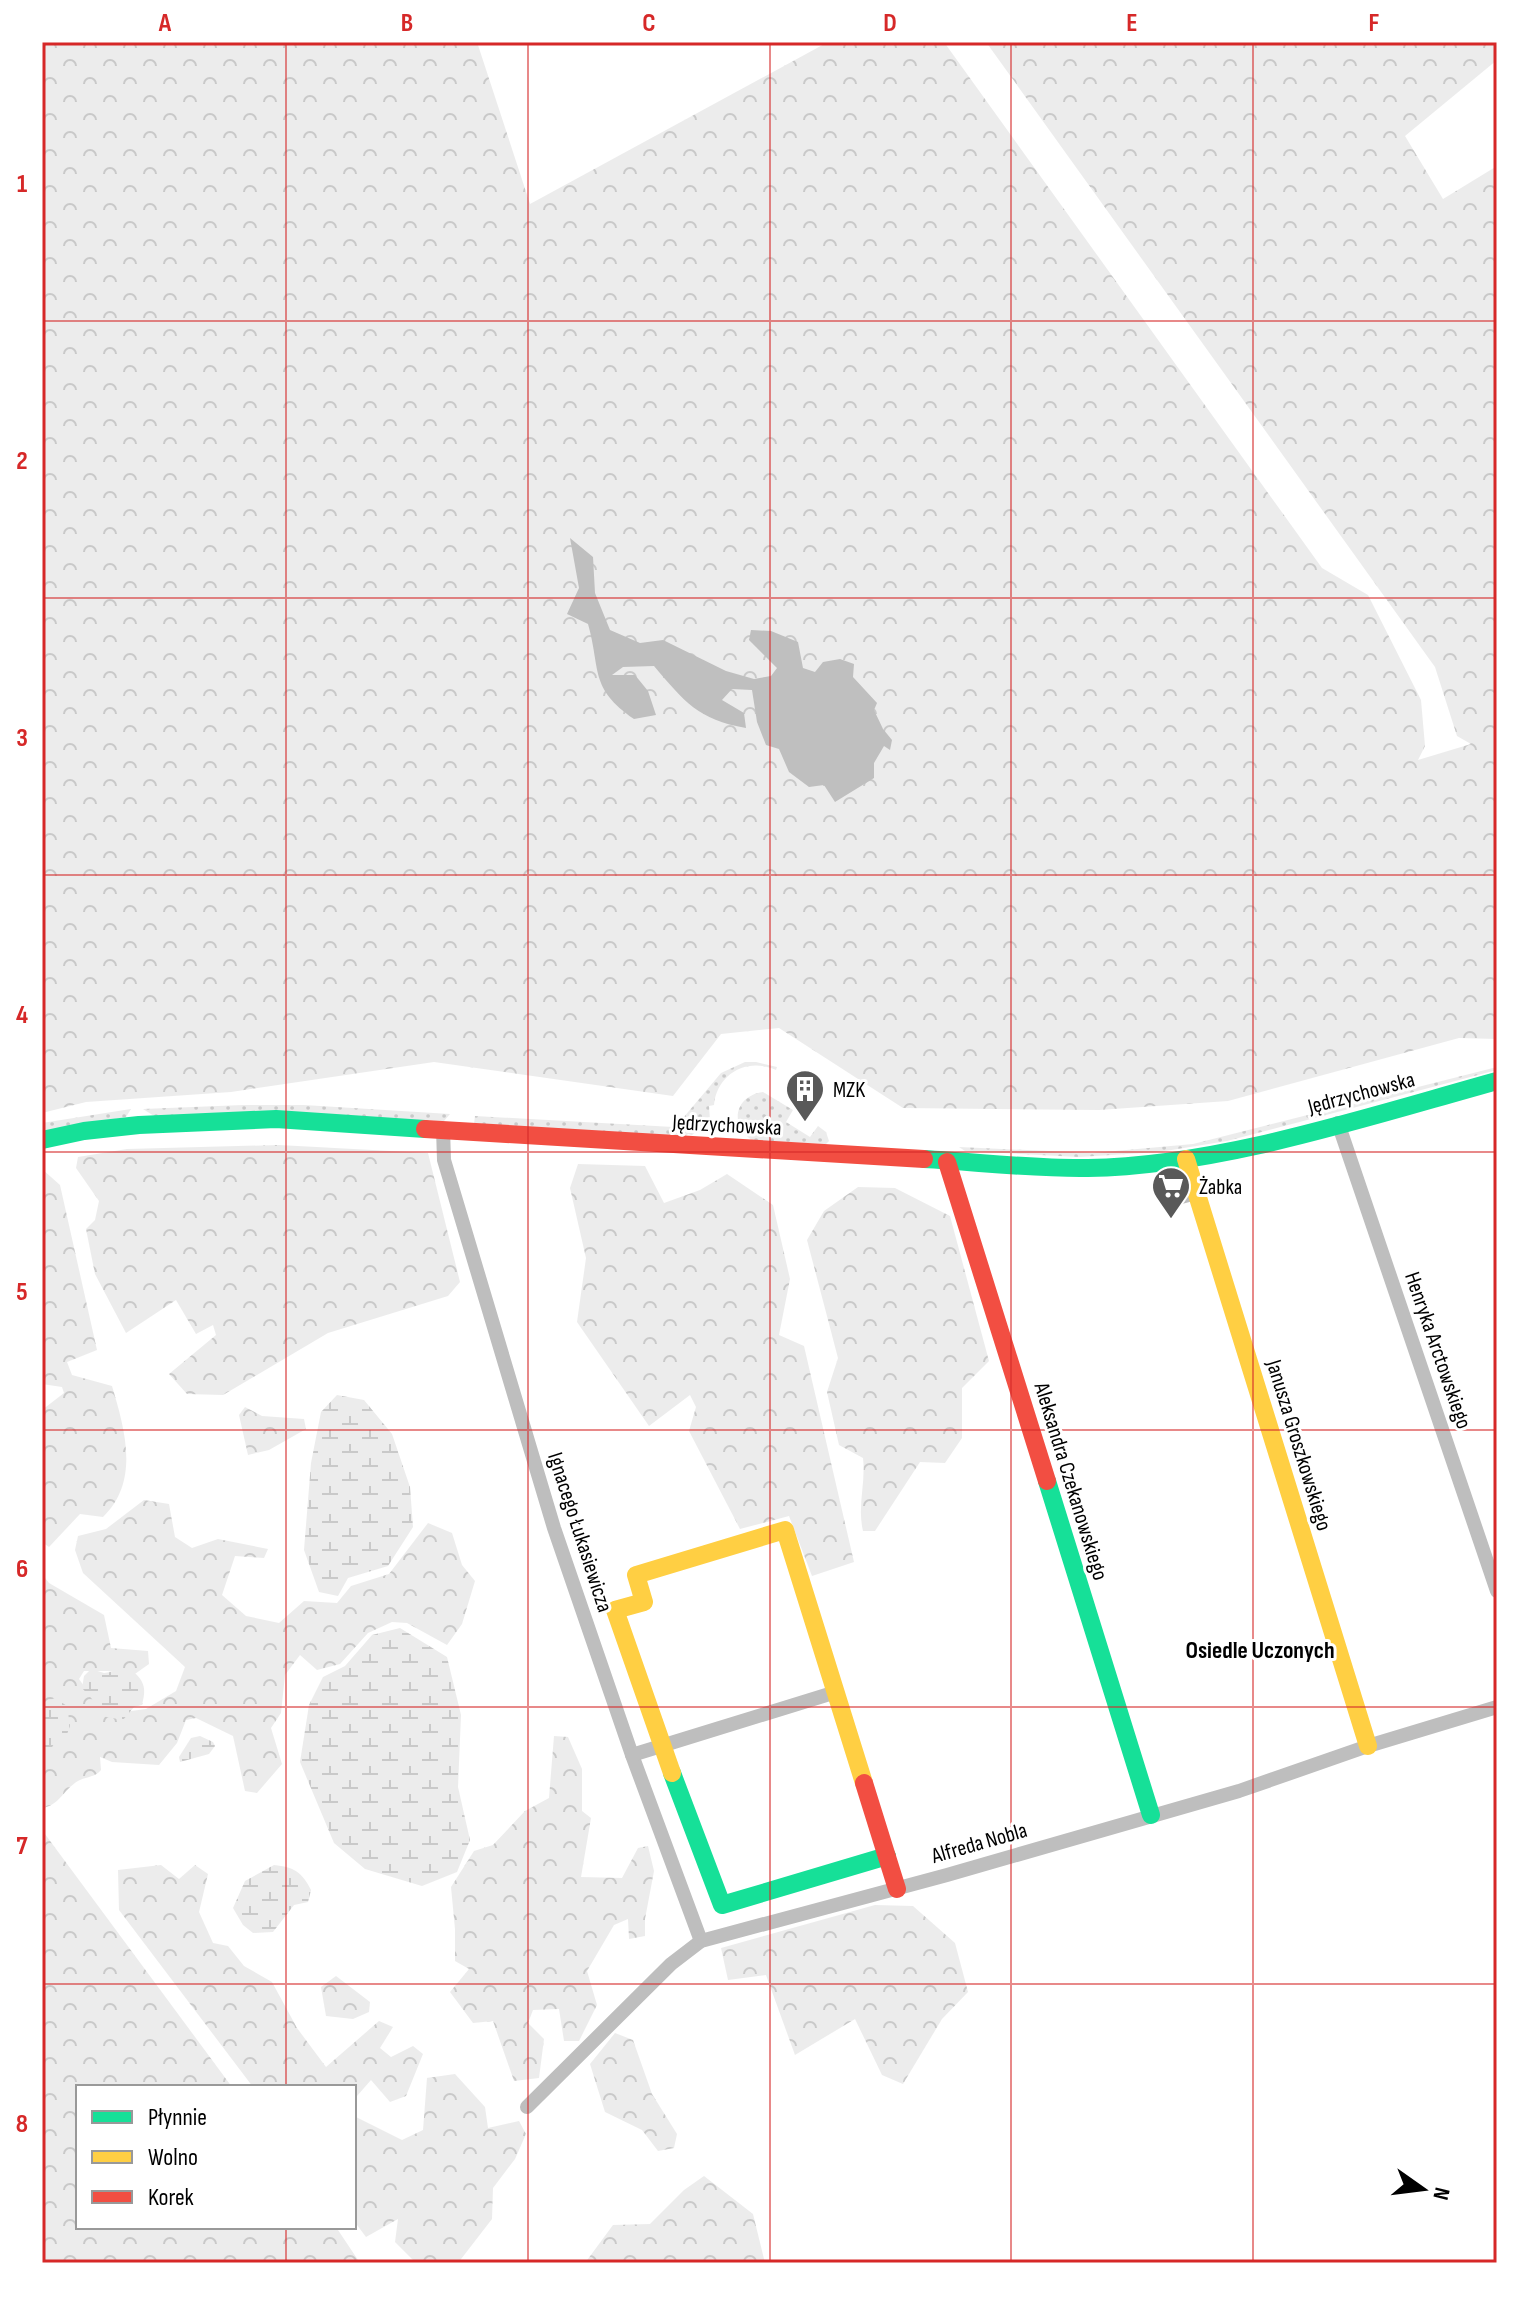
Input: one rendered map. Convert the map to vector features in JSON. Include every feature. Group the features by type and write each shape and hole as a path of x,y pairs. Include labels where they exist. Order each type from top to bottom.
{"street":[{"name":"Jędrzychowska","path":"42,1140 114,1127 197,1120 276,1119 1078,1168 1186,1159 1228,1151 1497,1081"},
{"name":"Henryka Arctowskiego","path":"1338,1123 1497,1591"},
{"name":"Ignacego Łukasiewicza","path":"443,1129 444,1160 554,1528 632,1755 701,1941"},
{"name":"Janusza Groszkowskiego","path":"1186,1159 1368,1746"},
{"name":"Aleksandra Czekanowskiego","path":"947,1162 1151,1815"},
{"path":"1170,1200 1196,1193"},
{"path":"887,1856 722,1905 615,1610 644,1602 636,1575 785,1530 836,1692 887,1856 897,1889"},
{"path":"632,1755 836,1692"},
{"name":"Alfreda Nobla","path":"527,2107 671,1964 701,1941 897,1889 1239,1791 1368,1746 1497,1707"}],"green space":[{"path":"42,42 477,42 530,204 828,42 944,42 1322,568 1368,595 1421,700 1425,746 1418,760 1471,744 1457,736 1435,667 986,42 1497,42 1497,60 1405,136 1443,199 1497,166 1497,1039 1459,1038 1228,1101 1099,1110 903,1108 779,1028 721,1034 673,1096 434,1062 231,1092 86,1102 42,1113"},
{"path":"745,1062 777,1067 776,1070 765,1066 744,1067 727,1077 716,1094 714,1105 709,1106 710,1120 684,1138 474,1124 475,1116 673,1127 721,1073"},
{"path":"1497,1067 1497,1070 1227,1141 1159,1152 1079,1157 965,1151 959,1147 1093,1153 1193,1144"},
{"path":"763,1092 793,1110 786,1122 810,1137 818,1126 826,1132 829,1141 826,1144 753,1141 740,1128 738,1112 746,1099"},
{"path":"304,1105 450,1114 444,1121 154,1116 143,1109"},
{"path":"131,1109 126,1117 42,1132 42,1123"},
{"path":"279,1145 428,1153 460,1282 448,1296 328,1333 223,1395 187,1394 169,1374 216,1335 213,1325 196,1334 176,1300 126,1333 95,1274 86,1229 95,1220 99,1201 76,1168 78,1157 127,1149"},
{"path":"578,1164 645,1166 664,1203 700,1190 727,1174 773,1205 790,1279 779,1335 804,1346 854,1562 812,1576 789,1516 740,1529 689,1431 696,1407 690,1395 649,1426 577,1322 586,1258 570,1188"},
{"path":"42,1169 60,1185 97,1350 67,1362 72,1375 112,1386 125,1437 126,1454 126,1471 115,1503 103,1517 80,1514 49,1547 42,1542 42,1410 64,1393 62,1387 42,1384"},
{"path":"858,1187 895,1188 950,1216 989,1361 962,1388 962,1438 945,1463 920,1462 875,1531 863,1531 861,1522 863,1458 839,1445 827,1392 838,1358 807,1240 824,1211"},
{"path":"337,1395 364,1400 392,1434 410,1487 413,1527 388,1566 348,1578 338,1596 319,1592 304,1550 311,1463 321,1412"},
{"path":"245,1407 262,1416 304,1419 306,1429 269,1450 248,1455 239,1415"},
{"path":"144,1500 169,1504 175,1537 192,1548 218,1539 268,1549 264,1558 235,1556 222,1595 246,1616 279,1623 304,1601 337,1603 351,1586 389,1574 428,1523 452,1533 462,1565 475,1581 462,1624 447,1645 407,1623 392,1622 368,1633 340,1664 317,1670 300,1655 285,1675 281,1713 271,1728 282,1764 257,1793 245,1791 233,1736 196,1718 186,1720 177,1743 159,1765 112,1762 100,1757 101,1770 98,1773 73,1784 53,1804 42,1808 42,1574 49,1583 104,1615 111,1648 148,1651 149,1664 132,1676 108,1671 84,1671 79,1679 98,1706 116,1713 146,1709 176,1691 185,1667 83,1573 75,1550 78,1536 106,1529"},
{"path":"400,1628 447,1657 461,1715 458,1787 470,1840 457,1872 422,1886 365,1869 334,1843 300,1762 309,1705 323,1677 345,1666 372,1635"},
{"path":"91,1669 104,1673 130,1669 143,1684 142,1705 134,1707 123,1720 96,1715 92,1699 82,1688 84,1676"},
{"path":"55,1698 67,1706 70,1726 66,1737 54,1744 42,1763 42,1703"},
{"path":"200,1736 215,1746 209,1754 180,1762 179,1757 191,1738"},
{"path":"554,1736 568,1737 582,1769 582,1811 591,1818 581,1877 622,1878 638,1848 648,1846 654,1871 645,1936 629,1939 628,1919 614,1925 587,1971 597,2005 579,2041 564,2041 559,2009 533,2010 528,2023 544,2039 539,2078 514,2081 493,2021 473,2023 450,1992 469,1969 455,1961 451,1887 474,1851 493,1845 525,1811 549,1798"},
{"path":"42,1830 231,2085 76,2085 76,2229 337,2229 360,2263 42,2263"},
{"path":"161,1865 179,1879 195,1865 208,1874 199,1912 213,1943 228,1946 244,1966 272,1982 297,2028 326,2067 379,2021 393,2027 380,2048 391,2057 413,2046 423,2054 406,2096 390,2102 371,2080 357,2096 356,2103 356,2085 251,2085 119,1910 118,1870"},
{"path":"274,1865 287,1867 301,1875 311,1890 308,1902 294,1905 273,1932 253,1933 243,1925 233,1908 245,1881"},
{"path":"875,1905 913,1906 955,1943 968,1992 942,2019 903,2084 882,2075 855,2019 795,2055 766,1975 728,1980 721,1948"},
{"path":"336,1976 370,2002 369,2012 353,2019 326,2016 321,1987"},
{"path":"615,2033 633,2040 652,2094 677,2134 674,2148 658,2151 642,2130 605,2112 590,2064"},
{"path":"455,2074 485,2107 488,2128 519,2121 526,2134 515,2159 493,2188 492,2219 458,2263 416,2263 395,2242 398,2219 366,2237 356,2224 356,2117 402,2140 423,2130 427,2078"},
{"path":"704,2176 753,2214 765,2263 585,2263 613,2225 650,2224 684,2190"}],"shaded area":[{"path":"570,538 593,557 595,593 610,630 640,643 663,640 726,671 754,679 771,676 777,668 749,640 751,630 771,631 798,642 803,668 815,672 823,662 840,659 854,664 853,677 877,703 874,710 892,740 890,750 884,746 874,763 874,778 835,802 824,785 809,787 789,772 779,749 766,745 757,722 752,690 732,689 722,700 744,713 746,728 716,720 693,707 654,666 623,667 612,675 635,675 648,691 656,715 634,719 620,708 610,698 599,677 588,624 567,614 579,588"}],"traffic: fast":[{"path":"924,1159 1088,1168 1190,1158 1294,1137 1497,1081"},
{"path":"42,1140 84,1131 139,1125 276,1119 425,1129"},
{"path":"1047,1481 1151,1815"},
{"path":"672,1773 722,1905 887,1856"}],"traffic: slow":[{"path":"1186,1159 1368,1746"},
{"path":"672,1773 615,1610 644,1602 636,1575 785,1530 864,1783"}],"traffic: jam":[{"path":"425,1129 924,1159"},
{"path":"947,1162 1047,1481"},
{"path":"864,1783 897,1889"}],"place":[{"name":"MZK","path":"805,1123"},
{"name":"Żabka","path":"1171,1220"}],"district":[{"name":"Osiedle Uczonych","path":"1260,1650"}]}
